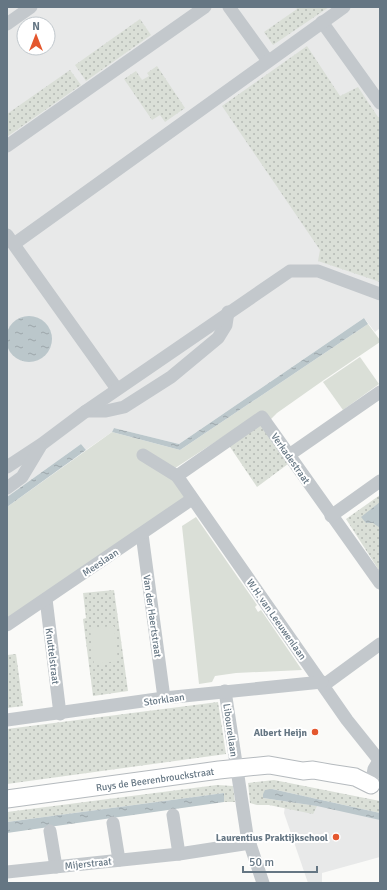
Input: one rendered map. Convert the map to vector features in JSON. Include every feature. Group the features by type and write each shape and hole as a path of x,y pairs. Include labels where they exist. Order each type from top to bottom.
{"main road":[{"name":"Ruys de Beerenbrouckstraat","path":"7,799 269,765 303,771 313,770 355,778 375,786"}],"street":[{"path":"7,24 31,7"},
{"path":"7,146 205,7"},
{"path":"229,7 268,61"},
{"path":"117,390 11,239 344,7"},
{"path":"322,22 380,103"},
{"path":"7,467 42,444 86,411 228,312 290,271 318,271 380,294"},
{"path":"86,411 106,411 124,407 171,377 218,338 226,325 228,312"},
{"path":"289,455 380,392"},
{"name":"Verkadestraat","path":"177,476 262,417 380,583"},
{"path":"7,488 22,477 42,444"},
{"path":"143,455 177,476"},
{"name":"W.H. van Leeuwenlaan","path":"177,476 325,690 379,760"},
{"path":"331,516 380,482"},
{"name":"Meeslaan","path":"7,625 192,499"},
{"name":"Van der Haertstraat","path":"142,534 164,698"},
{"name":"Knuttelstraat","path":"46,598 60,714"},
{"path":"325,690 380,644"},
{"name":"Storklaan","path":"7,720 225,691 325,690"},
{"name":"Libourellaan","path":"225,691 247,835 263,883"},
{"path":"375,786 374,769 379,760"},
{"path":"173,815 179,854"},
{"name":"Mijerstraat","path":"113,823 119,860"},
{"name":"Mijerstraat","path":"50,831 56,867"},
{"name":"Mijerstraat","path":"7,872 179,854 250,843"}],"shaded area":[{"path":"7,7 380,7 380,328 375,332 364,318 179,444 114,428 112,432 86,450 81,444 7,497"},
{"path":"296,7 329,7 273,45 264,32 297,9"},
{"path":"140,19 151,35 86,81 75,65"},
{"path":"307,46 340,96 358,87 378,117 380,117 380,282 318,261 320,250 222,106"},
{"path":"157,66 185,108 165,122 160,115 152,120 124,79 136,71 142,80 149,76 147,73"},
{"path":"70,70 81,85 8,136 7,114"},
{"path":"368,324 380,342 277,413 270,420 263,411 169,472 185,497 7,622 7,507 112,432 180,450"},
{"path":"360,357 379,384 343,410 323,382"},
{"path":"261,422 288,464 257,487 228,444"},
{"path":"380,495 380,572 346,519"},
{"path":"196,517 257,605 255,607 258,612 261,610 302,670 236,673 215,676 212,682 199,684 182,526"},
{"path":"114,590 128,691 93,696 83,619 86,618 83,593"},
{"path":"114,626 118,661 94,664 90,628"},
{"path":"16,654 23,706 7,708 7,655"},
{"path":"218,702 226,754 7,784 7,729"},
{"path":"274,780 380,801 380,813 272,789 263,794 263,798 317,806 313,814 269,805 257,805 250,803 248,783"},
{"path":"217,785 233,786 235,802 224,802 224,793 7,822 7,812"},
{"name":"Laurentius Praktijkschool","path":"286,799 380,817 380,857 322,873 322,883 308,883 284,813"}],"water":[{"path":"34,316 46,322 51,330 51,348 46,356 38,361 24,362 12,356 7,348 6,334 12,322 20,317"},
{"path":"364,318 368,324 180,450 112,432 114,428 179,444"},
{"path":"81,444 86,450 7,507 7,497"},
{"path":"380,502 380,528 373,523 366,523 361,517"},
{"path":"272,789 380,813 380,820 317,806 263,798 265,790"},
{"path":"224,793 224,802 7,833 7,822"}],"place":[{"name":"Albert Heijn","path":"315,732"},
{"name":"Laurentius Praktijkschool","path":"336,837"}]}
